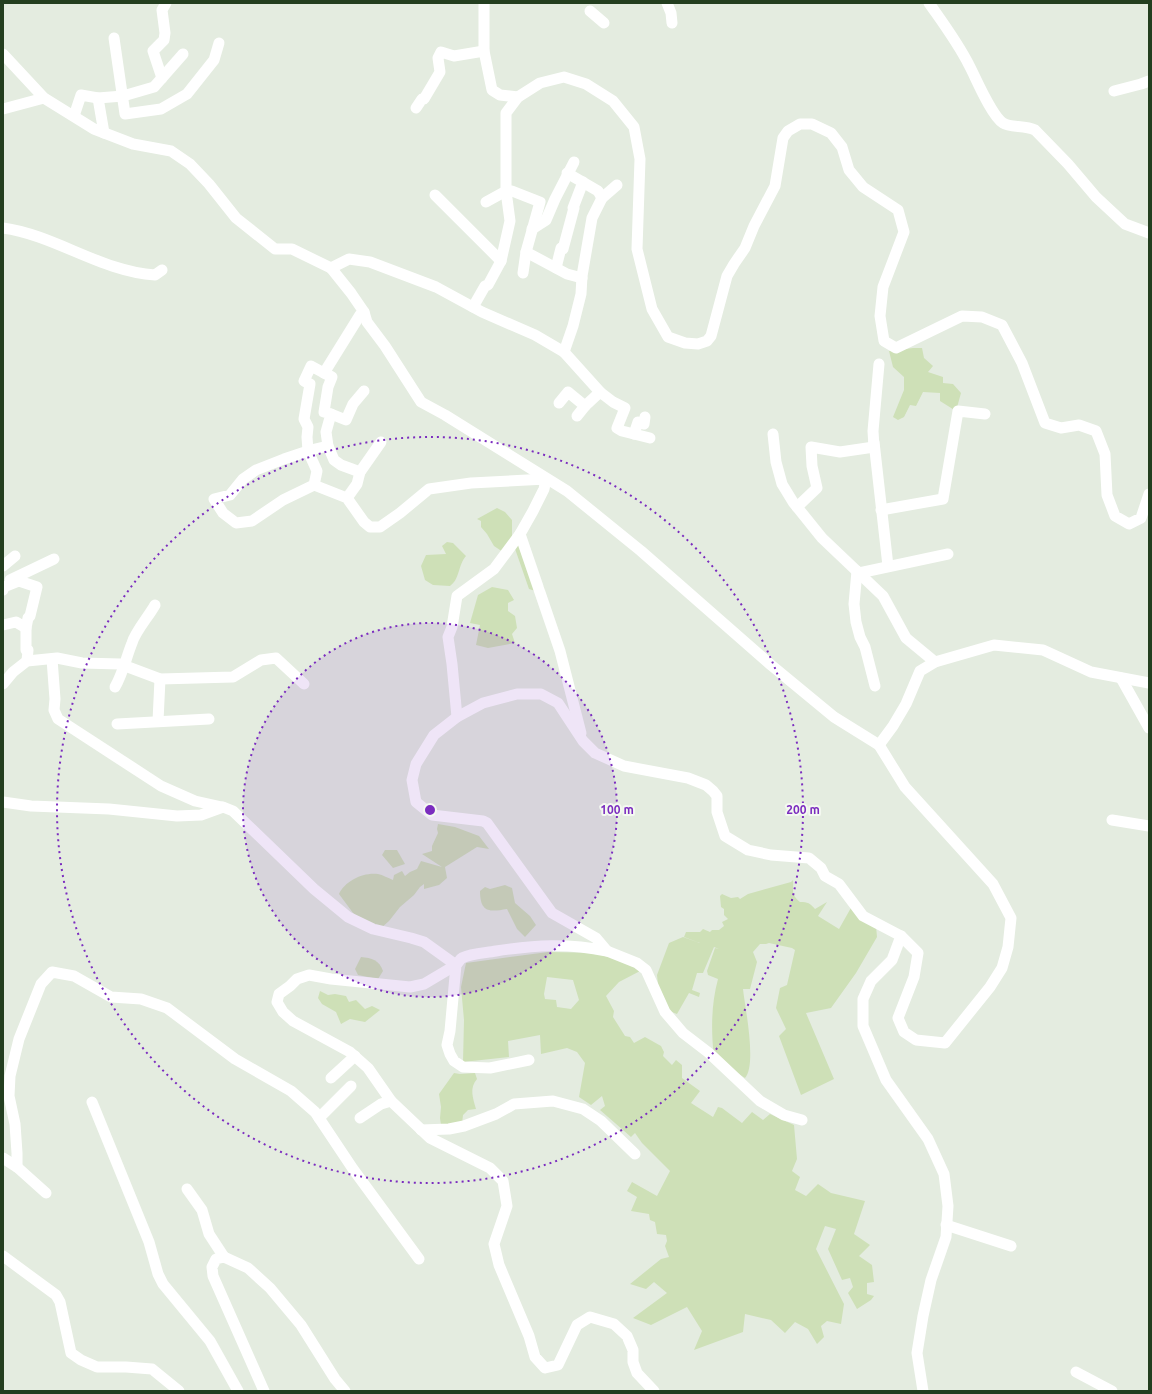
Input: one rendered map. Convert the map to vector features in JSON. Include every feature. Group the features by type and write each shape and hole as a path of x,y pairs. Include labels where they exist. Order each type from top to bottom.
{"street":[{"path":"162,78 153,51 164,40 165,32 162,10 166,3"},
{"path":"484,3 484,51 492,90 500,95 518,97"},
{"path":"667,3 671,13 672,23"},
{"path":"929,3 953,36 996,116 1004,124 1029,127 1036,130 1096,197 1125,224 1149,233"},
{"path":"589,11 604,23"},
{"path":"114,38 125,114 161,109 187,94 214,60 219,42"},
{"path":"416,108 422,99 424,99 440,72 438,58 441,52 454,56 484,51"},
{"path":"3,54 44,98 94,129 133,144 172,151 190,164 209,184 236,218 275,250 292,249 331,268 364,312 367,322 385,346 421,402 445,414 567,491 641,551 771,665 834,717 878,745 905,787 992,884 1011,918 1008,947 1002,968 990,987 945,1043 916,1040 904,1032 898,1018 914,977 918,953 901,936 863,916 839,884 825,876 821,868 809,858 770,855 748,850 725,836 717,812 716,796 706,785 688,778 624,766 595,753 583,741 558,703 541,694 517,694 483,703 457,717 434,735 416,764 412,780 416,802 432,815 483,821 487,823 552,913 596,938 607,951"},
{"path":"74,116 81,95 98,98 123,96 154,87 183,54"},
{"path":"473,307 502,261 510,221 506,191 506,113 518,97 540,84 564,77 586,84 613,101 634,127 640,159 637,249 652,309 668,337 686,344 698,344 707,341 711,336 727,276 745,248 754,226 775,186 782,138 788,131 800,124 812,124 831,133 842,147 849,170 863,187 898,210 904,232 883,287 880,316 884,341 896,348 962,316 982,317 1002,325 1013,343 1022,363 1045,423 1061,428 1079,425 1096,431 1105,454 1107,495 1115,516 1129,524 1141,518 1149,494"},
{"path":"1114,91 1149,81"},
{"path":"3,109 44,98"},
{"path":"98,98 104,133"},
{"path":"532,230 546,220 567,173 574,162"},
{"path":"567,173 598,191 602,198"},
{"path":"556,268 562,248 563,249 573,208 583,182"},
{"path":"564,352 581,294 590,225 602,198 617,185"},
{"path":"486,202 506,191 512,191 540,202 526,252 523,273"},
{"path":"435,195 502,261"},
{"path":"3,228 17,230 94,260 143,274 155,275 162,270"},
{"path":"526,252 567,274 582,278"},
{"path":"331,268 349,259 370,262 436,287 473,307 535,335 564,352 600,392 613,402 625,408 617,428 650,438"},
{"path":"324,373 360,315 364,312"},
{"path":"879,364 873,426 888,566"},
{"path":"314,485 317,471 308,451 308,427 304,419 310,384 304,381 311,366 332,377 328,387 324,412 346,420 352,404 364,391"},
{"path":"559,403 568,392 585,406"},
{"path":"577,416 600,392"},
{"path":"881,510 944,499 958,411 986,414"},
{"path":"331,414 326,432 328,446 334,460 341,465 360,472"},
{"path":"634,434 638,422 644,424 645,417"},
{"path":"773,434 776,462 782,484 796,507 822,538 883,596 906,638 935,662"},
{"path":"347,498 357,484 360,472 381,442"},
{"path":"796,507 817,488 812,466 811,447 840,452 874,447 874,442"},
{"path":"328,446 284,459 256,470 243,479 230,495 214,499 223,513 236,523 252,521 283,500 314,485 347,498 364,522 370,527 380,527 429,489 471,483 546,479"},
{"path":"457,717 448,637 452,627 458,596 494,569 520,534 533,512 544,489 546,479"},
{"path":"520,534 560,651 583,741"},
{"path":"858,572 948,554"},
{"path":"3,566 15,556"},
{"path":"3,589 6,582 54,559"},
{"path":"858,572 854,604 856,622 860,637 865,647 875,686"},
{"path":"3,589 19,581 37,587 26,628 26,650 28,650 27,661"},
{"path":"115,687 122,675 132,641 155,605"},
{"path":"3,625 16,622 26,628"},
{"path":"878,745 893,726 906,704 920,671 935,662 994,645 1043,650 1091,672 1149,683"},
{"path":"3,684 13,672 27,661 57,658 82,663 124,665 160,679 233,677 261,660 276,658 304,684"},
{"path":"52,659 55,699 54,710 58,719 161,786 195,801 223,807 233,811 314,889 348,918 373,929 424,942 456,965"},
{"path":"1121,678 1149,728"},
{"path":"158,721 160,679"},
{"path":"117,724 209,719"},
{"path":"3,802 31,806 109,809 177,816 201,815 223,807"},
{"path":"1112,820 1149,826"},
{"path":"901,936 892,960 871,981 863,999 863,1026 886,1080 928,1139 944,1174 948,1206 946,1237 931,1280 917,1353 923,1391"},
{"path":"654,1391 637,1373 633,1362 633,1350 627,1336 614,1324 590,1317 577,1325 568,1347 558,1365 544,1368 535,1357 529,1336 500,1265 494,1244 507,1206 503,1181 490,1168 430,1138 391,1101 368,1068 355,1056 293,1021 283,1012 277,1002 279,994 297,979 309,975 331,979 410,987 424,984 456,965 462,958 475,954 530,946 553,945 592,948 607,951 637,963 646,970 665,1012 683,1033 709,1053 760,1101 784,1115 802,1120"},
{"path":"456,965 450,1031 447,1045 454,1061 463,1066 490,1068 528,1060"},
{"path":"17,1167 14,1124 9,1096 10,1076 19,1039 41,984 52,972 74,976 110,997 141,999 167,1008 235,1059 290,1091 315,1112 353,1169 419,1259"},
{"path":"331,1078 355,1056"},
{"path":"319,1118 350,1086"},
{"path":"360,1118 381,1104 391,1101"},
{"path":"92,1102 150,1242 158,1274 163,1284 210,1341 238,1391"},
{"path":"421,1130 449,1129 464,1126 496,1114 514,1104 553,1102 583,1109 601,1121 635,1154"},
{"path":"3,1158 17,1167 46,1193"},
{"path":"187,1189 202,1210 209,1234 224,1257 248,1268 270,1288 301,1325 335,1379 345,1391"},
{"path":"946,1225 1011,1246"},
{"path":"3,1256 56,1295 60,1302 71,1353 80,1360 97,1367 152,1369 179,1391"},
{"path":"224,1257 216,1259 212,1267 213,1276 264,1391"},
{"path":"1076,1372 1112,1391"}],"green space":[{"path":"922,348 924,358 933,366 928,372 943,377 943,383 953,384 961,393 956,411 940,401 940,393 923,392 916,406 910,405 904,417 898,420 893,417 904,390 904,377 893,367 889,351"},
{"path":"497,508 505,512 512,520 512,538 503,552 494,546 481,527 481,521 477,519"},
{"path":"516,539 544,587 545,594 529,589 513,543"},
{"path":"447,542 453,543 466,556 463,560 456,580 450,586 433,585 425,580 421,566 426,555 446,554 442,546"},
{"path":"492,587 508,590 514,600 508,603 508,611 515,616 517,628 512,634 515,643 488,648 476,645 480,625 470,623 478,595"},
{"path":"438,824 455,827 479,836 489,849 477,847 445,867 447,878 439,885 424,889 424,884 420,887 381,928 359,921 339,894 342,889 350,881 366,874 378,874 393,880 394,875 402,871 405,876 417,869 421,861 442,867 422,854 432,851 432,846 438,833"},
{"path":"385,850 397,850 405,864 393,868 382,855"},
{"path":"793,880 793,892 795,897 800,902 809,903 815,909 827,902 818,916 839,929 852,906 876,926 877,937 856,973 831,1008 806,1013 834,1079 801,1095 779,1036 786,1029 776,1008 780,988 787,985 795,950 769,943 760,944 753,952 757,962 750,989 743,989 750,1049 750,1061 745,1078 714,1058 712,1018 718,979 708,975 707,971 715,948 719,949 714,947 703,973 697,973 692,990 700,993 699,997 689,993 677,1014 669,1011 659,994 657,975 669,943 683,937 700,943 684,937 686,932 700,932 703,929 710,932 712,930 719,930 724,926 722,922 728,919 724,915 724,909 721,907 720,896 722,894 731,898 738,897 740,899 748,894 791,882"},
{"path":"505,885 512,888 515,903 530,916 536,925 525,937 517,929 507,909 496,911 491,910 484,907 482,904 480,891 485,887 490,889"},
{"path":"548,952 602,953 642,970 619,982 606,996 614,1011 613,1017 625,1036 630,1037 634,1043 645,1037 661,1046 664,1052 663,1056 672,1065 676,1060 682,1065 682,1078 700,1091 691,1103 713,1117 718,1107 722,1108 742,1123 752,1112 763,1120 770,1114 794,1125 797,1159 792,1171 800,1177 795,1190 806,1196 818,1184 831,1193 865,1201 854,1234 870,1245 859,1256 872,1265 874,1282 867,1283 867,1294 874,1296 871,1300 857,1309 848,1293 853,1287 850,1278 842,1280 828,1249 836,1229 825,1226 816,1249 844,1304 841,1324 827,1321 821,1326 824,1337 817,1344 808,1329 795,1322 785,1333 771,1320 745,1314 743,1332 694,1350 702,1331 687,1307 651,1325 633,1318 667,1293 654,1282 646,1289 630,1284 661,1259 669,1257 665,1246 667,1241 666,1235 657,1234 655,1222 650,1220 649,1214 631,1211 637,1197 627,1191 632,1182 657,1196 670,1171 642,1143 635,1133 631,1137 600,1110 605,1106 602,1096 591,1105 579,1097 585,1063 577,1052 567,1048 541,1054 540,1035 508,1041 509,1057 463,1062 464,1020 461,987 466,963","holes":["547,977 573,980 579,1000 571,1009 557,1007 556,1000 545,999 544,994"]},
{"path":"361,957 372,959 379,964 383,971 378,979 358,975 355,969"},
{"path":"320,991 328,995 335,994 346,996 349,1002 356,1000 365,1009 372,1006 380,1010 365,1022 350,1019 341,1024 336,1012 322,1004 318,998"},
{"path":"454,1073 475,1073 477,1079 473,1086 472,1093 476,1109 468,1110 463,1115 462,1124 441,1125 439,1094"}]}
